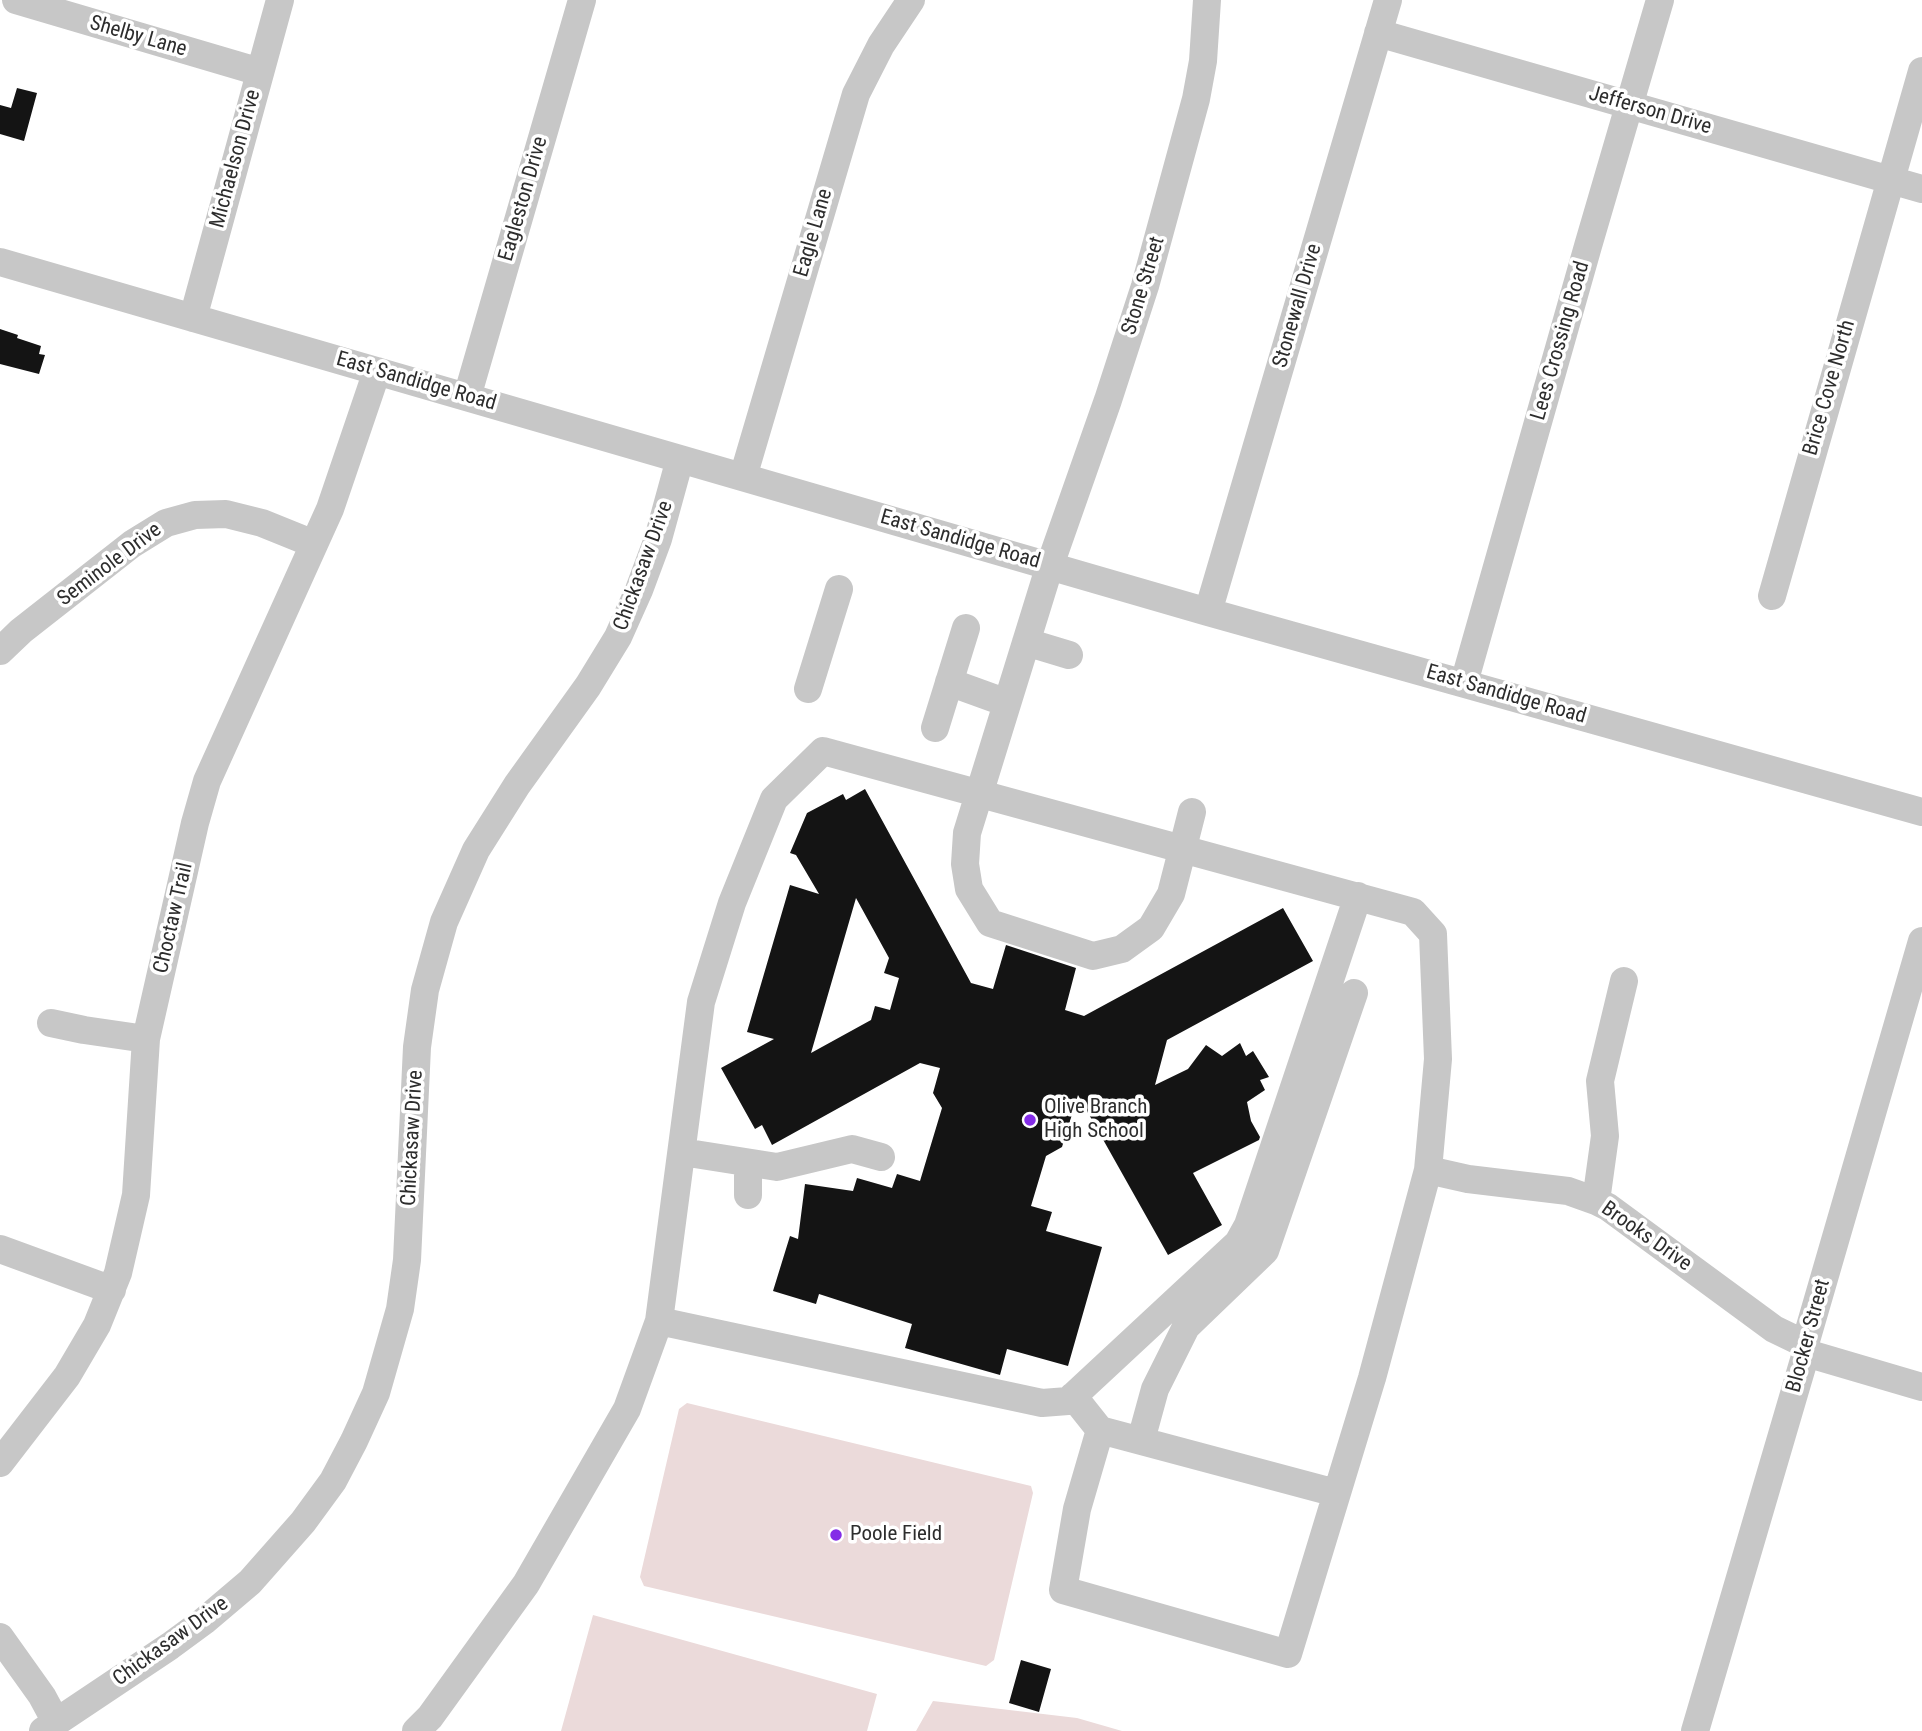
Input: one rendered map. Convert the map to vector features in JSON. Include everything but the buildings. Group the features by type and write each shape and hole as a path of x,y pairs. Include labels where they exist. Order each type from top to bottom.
{"street":[{"name":"Shelby Lane","path":"16,0 260,72"},
{"name":"Michaelson Drive","path":"193,318 280,0"},
{"name":"Eagleston Drive","path":"467,397 582,0"},
{"name":"Eagle Lane","path":"743,477 856,94 881,45 911,0"},
{"name":"Stone Street","path":"1192,812 1171,894 1151,928 1122,949 1093,956 990,923 969,889 965,864 967,833 1050,565 1145,286 1182,155 1203,61 1207,0"},
{"name":"Stonewall Drive","path":"1208,612 1388,0"},
{"name":"Lees Crossing Road","path":"1464,683 1587,246 1660,0"},
{"name":"Jefferson Drive","path":"1378,33 1922,189"},
{"name":"Brice Cove North","path":"1772,596 1922,71"},
{"name":"East Sandidge Road","path":"0,262 1208,612 1922,812"},
{"name":"Choctaw Trail","path":"0,1463 67,1376 97,1325 111,1290 136,1195 146,1040 207,781 331,509 377,371"},
{"name":"Chickasaw Drive","path":"50,1727 204,1622 250,1582 303,1522 332,1481 354,1441 376,1393 400,1309 407,1260 417,1047 425,990 444,922 477,850 517,785 582,695 618,637 658,539 680,459"},
{"name":"Seminole Drive","path":"0,651 21,631 132,544 166,523 195,515 226,514 262,523 314,544"},
{"path":"808,689 839,589"},
{"path":"935,728 966,628"},
{"path":"1026,642 1069,655"},
{"path":"949,682 1007,703"},
{"path":"415,1731 430,1717 526,1584 627,1409 659,1321 701,1002 732,903 774,799 823,751 1413,912 1433,934 1438,1059 1428,1170 1372,1378 1287,1654 1063,1590 1077,1509 1100,1430"},
{"path":"659,1321 728,1324 1042,1404 1068,1401 1238,1243 1248,1225 1358,896"},
{"name":"Blocker Street","path":"1695,1731 1922,941"},
{"path":"1596,1201 1605,1136 1600,1081 1624,981"},
{"path":"1141,1440 1155,1389 1186,1327 1265,1251 1354,993"},
{"path":"51,1023 146,1040"},
{"path":"681,1153 777,1167 852,1149 881,1157"},
{"path":"748,1164 748,1195"},
{"name":"Brooks Drive","path":"1428,1170 1468,1179 1568,1191 1596,1201 1774,1329 1805,1348 1922,1387"},
{"path":"0,1249 111,1290"},
{"path":"1073,1396 1100,1430 1336,1493"},
{"path":"0,1636 42,1696 50,1727"}],"shaded area":[{"name":"Poole Field","path":"687,1403 1031,1486 1033,1493 994,1660 986,1666 644,1586 640,1577 679,1409"},
{"path":"593,1615 877,1694 867,1731 561,1731"},
{"path":"933,1701 1077,1718 1122,1731 916,1731"}],"place":[{"name":"Olive Branch High School","path":"1030,1120"},
{"name":"Poole Field","path":"836,1535"}]}
